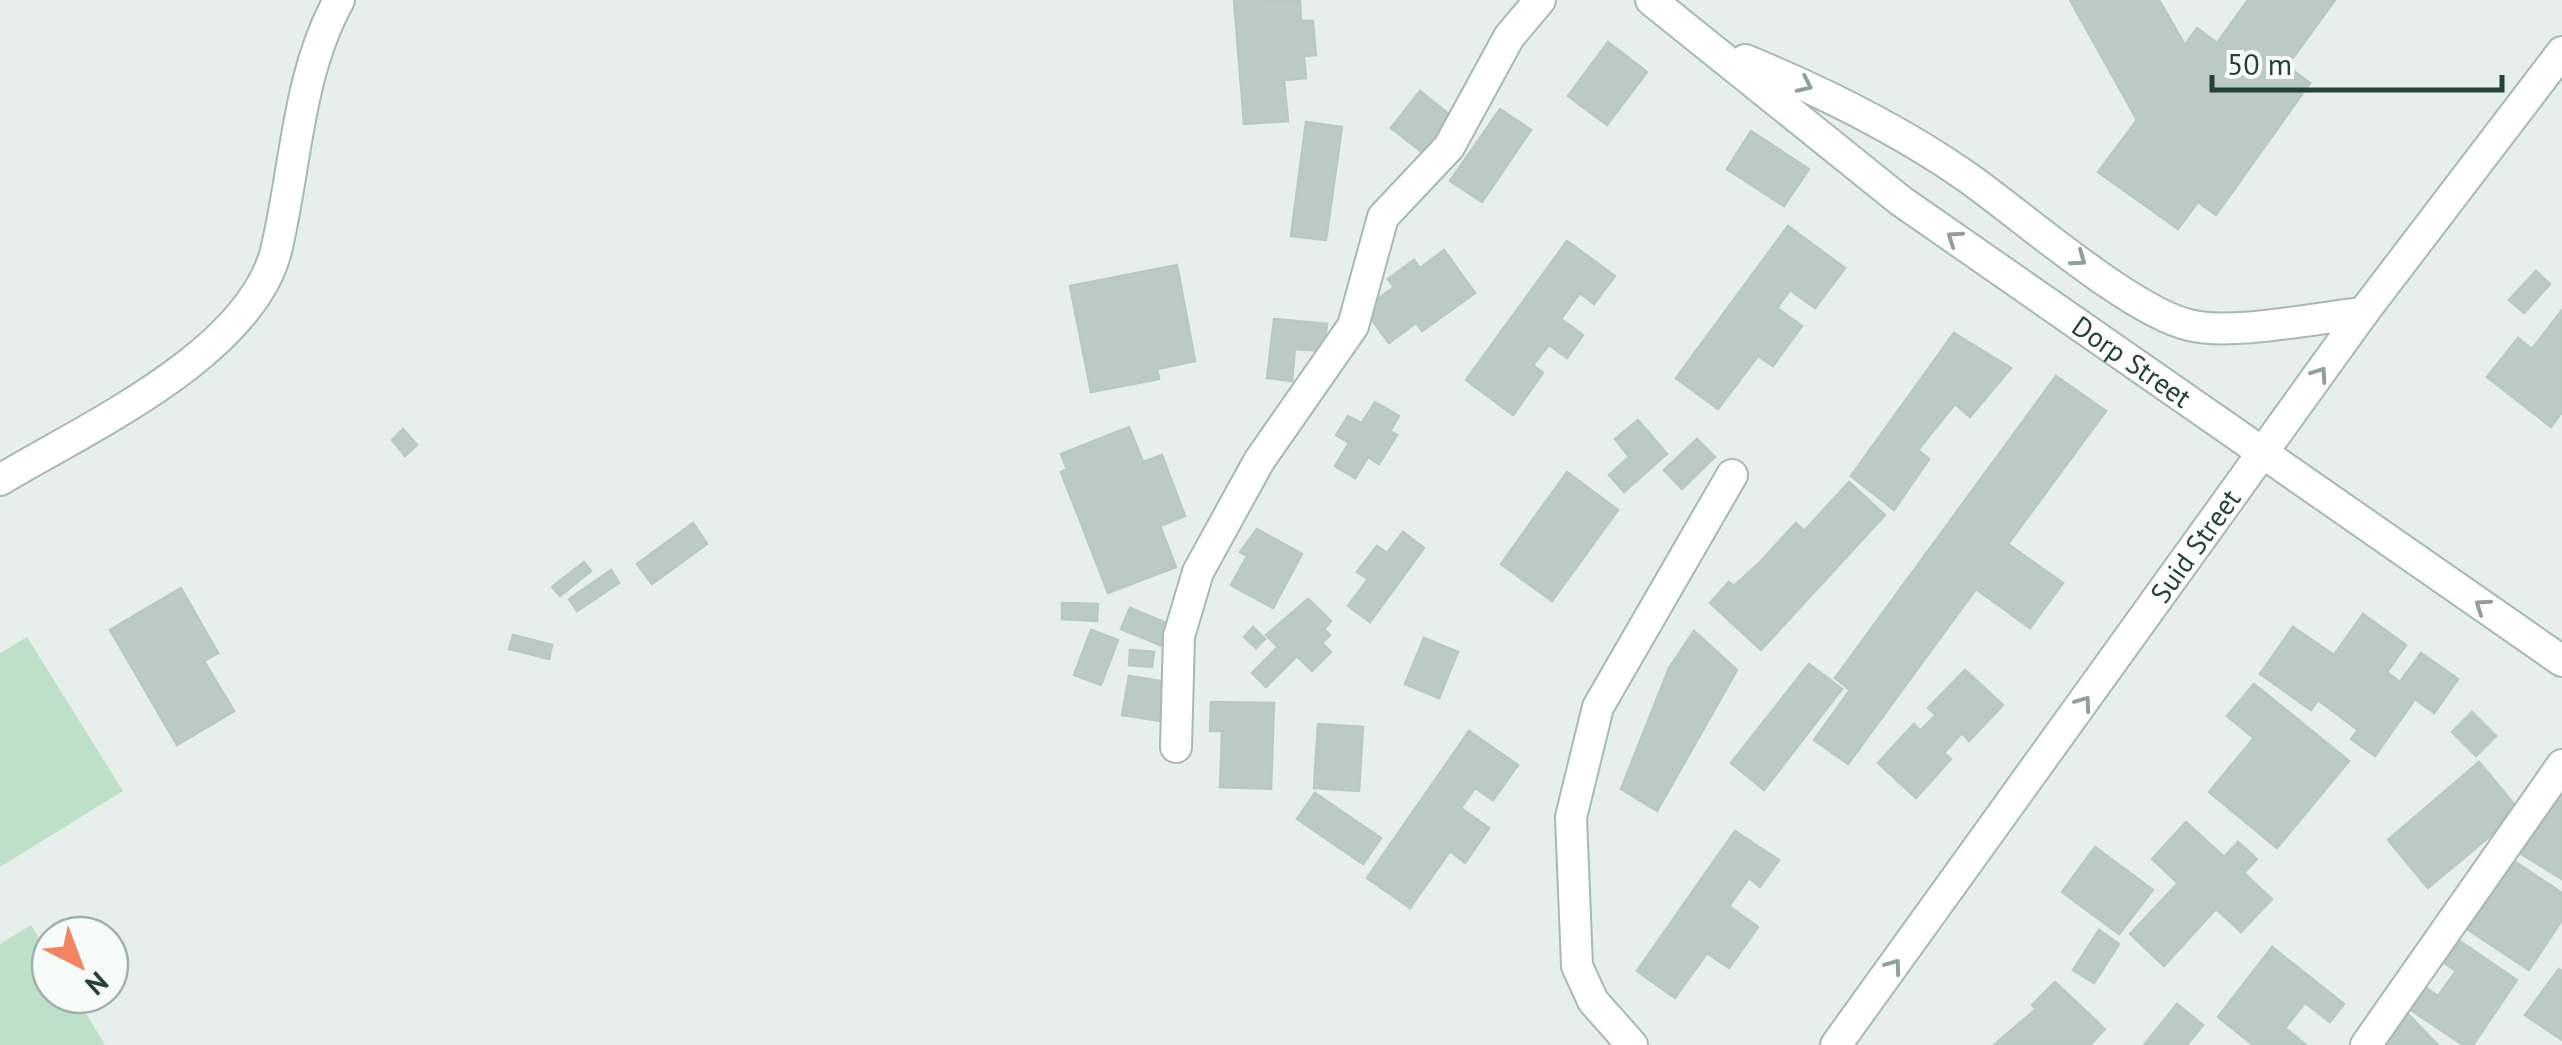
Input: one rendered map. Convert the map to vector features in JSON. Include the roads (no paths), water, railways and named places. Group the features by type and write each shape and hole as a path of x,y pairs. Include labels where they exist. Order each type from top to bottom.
{"street":[{"path":"0,480 188,366 226,332 254,298 276,251 310,80 327,22 339,0"},
{"path":"1176,747 1179,636 1198,572 1259,461 1352,326 1383,217 1449,147 1509,37 1540,0"},
{"name":"Dorp Street","path":"1650,0 1715,48 1901,201 2562,661"},
{"name":"Dorp Street","path":"1715,48 1864,113 1964,175 2100,274 2184,324 2220,331 2362,313"},
{"name":"Suid Street","path":"1836,1045 2362,313 2562,52"},
{"path":"1632,1045 1592,1002 1577,966 1571,817 1598,707 1732,476"},
{"path":"2366,1045 2562,765"}]}
